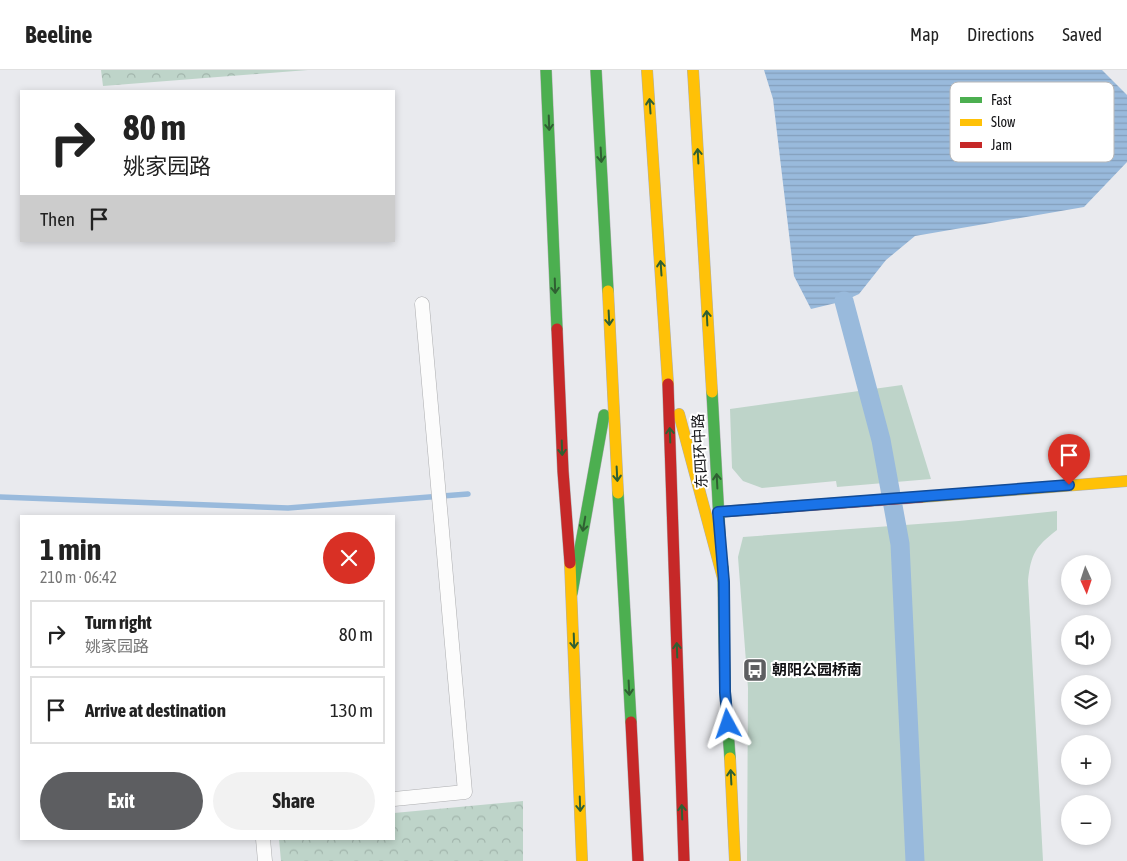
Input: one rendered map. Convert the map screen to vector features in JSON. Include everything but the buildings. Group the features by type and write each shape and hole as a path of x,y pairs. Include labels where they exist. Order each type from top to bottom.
{"main road":[{"name":"东四环中路","path":"647,70 667,369 684,861"},
{"name":"东四环中路","path":"693,70 718,512 724,582 725,692 735,861"},
{"path":"596,71 638,861"},
{"path":"546,72 563,471 572,593 582,861"},
{"path":"667,369 724,582"},
{"path":"572,593 612,372"},
{"path":"718,512 1127,481"}],"street":[{"path":"395,799 465,792 422,304"},
{"path":"263,840 265,861"}],"green space":[{"path":"101,70 308,70 103,86"},
{"path":"902,385 931,479 837,487 836,481 762,488 743,481 732,468 730,409"},
{"path":"1057,511 1057,530 1035,552 1028,581 1043,861 747,861 748,688 738,557 743,537 959,521"},
{"path":"523,801 523,861 281,861 279,840 395,840 395,813"}],"water":[{"path":"764,70 1102,70 1114,82 1127,95 1127,162 1084,207 915,236 886,260 859,294 844,301 811,309 794,276 773,99"}],"waterway":[{"path":"844,301 881,440 900,544 915,861"},
{"path":"0,497 288,508 468,494"}],"traffic: fast":[{"path":"546,70 557,329"},
{"path":"596,70 608,291"},
{"path":"712,392 720,537"},
{"path":"572,593 604,415"},
{"path":"618,493 631,722"},
{"path":"723,568 725,691 730,758"}],"traffic: slow":[{"path":"647,70 668,384"},
{"path":"693,70 712,392"},
{"path":"608,291 618,493"},
{"path":"679,414 724,582"},
{"path":"922,497 1127,481"},
{"path":"570,563 582,861"},
{"path":"730,758 735,861"}],"traffic: jam":[{"path":"557,329 563,471 570,563"},
{"path":"668,384 684,861"},
{"path":"718,512 922,497"},
{"path":"631,722 638,861"}],"place":[{"name":"朝阳公园桥南","path":"755,670"}],"route":[{"path":"728,724 725,692 724,582 718,512 1069,485"}]}
